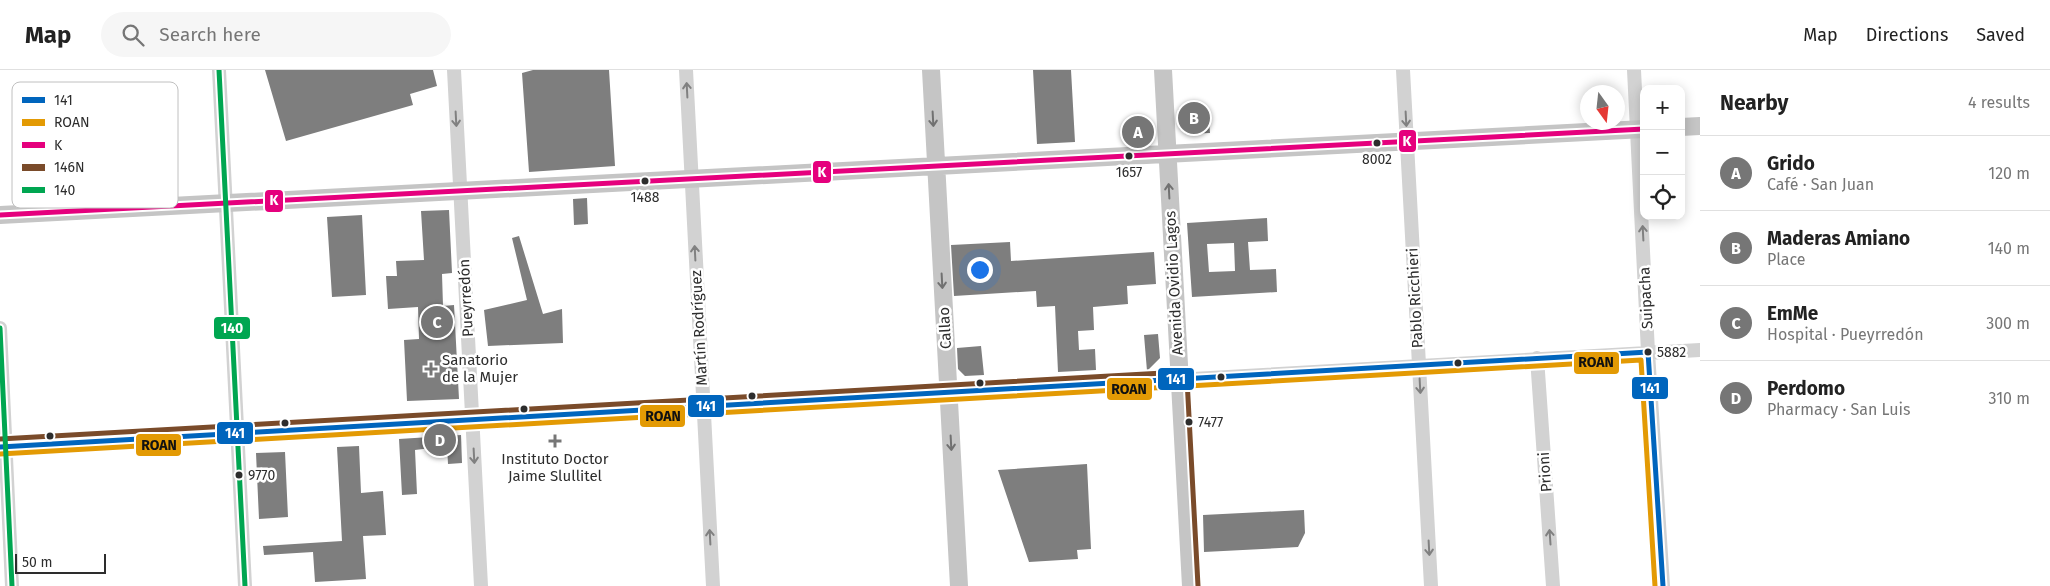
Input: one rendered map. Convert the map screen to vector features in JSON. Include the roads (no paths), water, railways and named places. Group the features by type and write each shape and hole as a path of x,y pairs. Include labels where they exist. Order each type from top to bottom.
{"main road":[{"name":"Callao","path":"931,70 959,586"},
{"name":"Avenida Ovidio Lagos","path":"1163,70 1190,586"},
{"path":"1685,127 1700,126"},
{"path":"178,206 1640,129"},
{"path":"0,215 132,208"}],"street":[{"path":"219,70 245,586"},
{"name":"Pueyrredón","path":"454,70 481,586"},
{"name":"Martín Rodríguez","path":"686,70 712,586"},
{"name":"Pablo Ricchieri","path":"1403,70 1431,586"},
{"name":"Suipacha","path":"1634,70 1640,121"},
{"name":"Suipacha","path":"1641,130 1648,352 1664,586"},
{"path":"0,328 3,447 12,586"},
{"path":"3,447 1700,350"},
{"name":"Prioni","path":"1537,358 1553,586"}],"place":[{"name":"Maderas Amiano","path":"1194,118"},
{"name":"Grido","path":"1138,132"},
{"name":"8002","path":"1377,143"},
{"name":"1657","path":"1129,156"},
{"name":"1488","path":"645,181"},
{"name":"EmMe","path":"437,322"},
{"name":"5882","path":"1648,352"},
{"name":"Sanatorio de la Mujer","path":"431,369"},
{"name":"7477","path":"1189,422"},
{"name":"Perdomo","path":"440,440"},
{"name":"Instituto Doctor Jaime Slullitel","path":"555,441"},
{"name":"9770","path":"239,475"}]}
